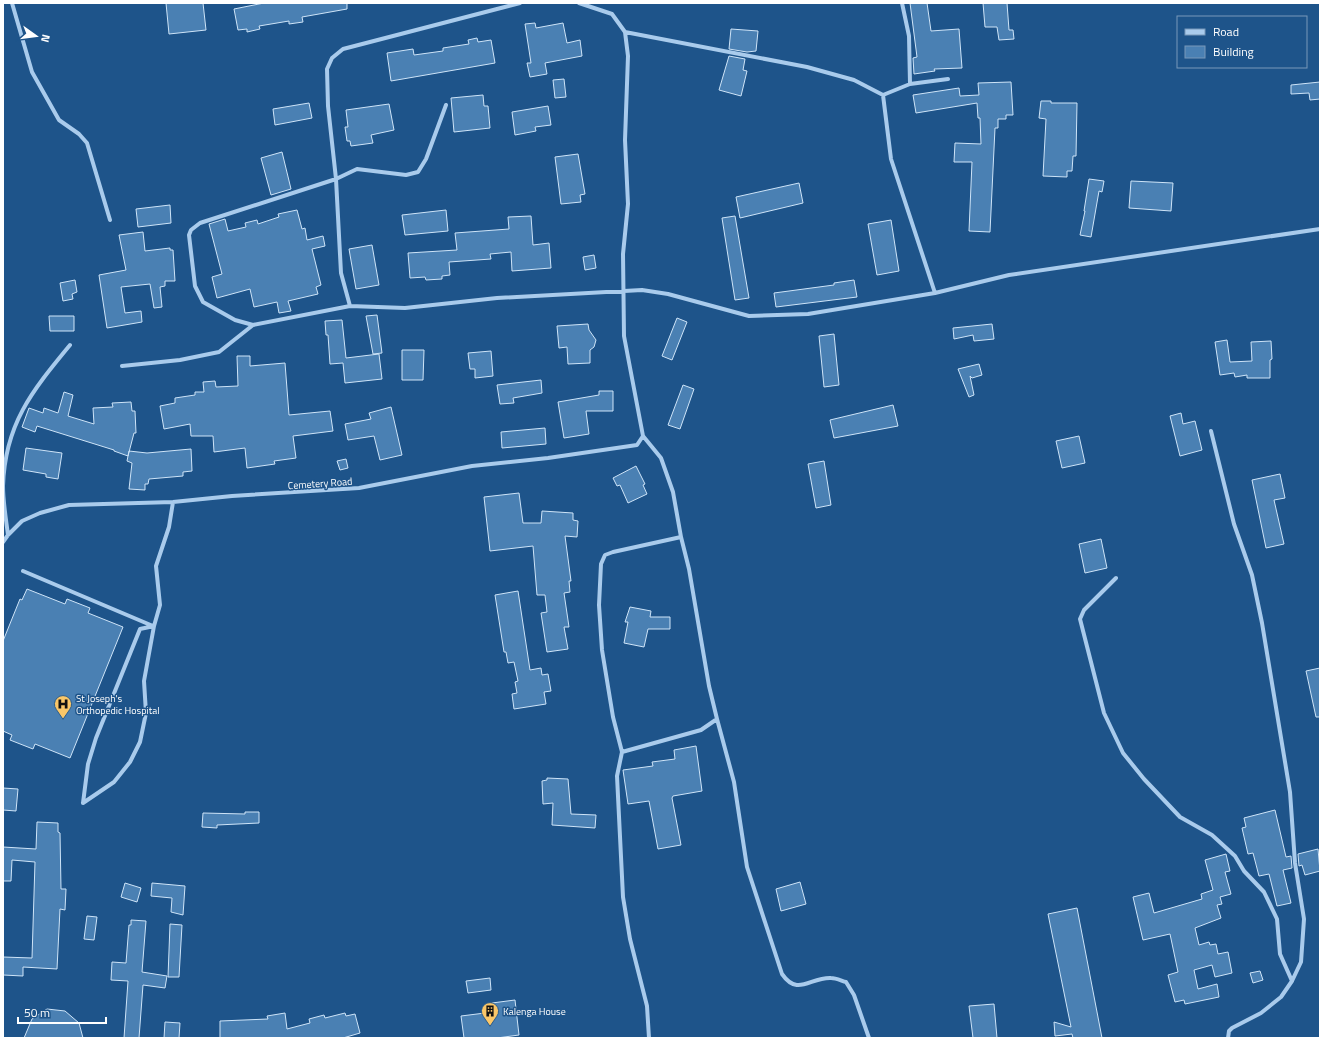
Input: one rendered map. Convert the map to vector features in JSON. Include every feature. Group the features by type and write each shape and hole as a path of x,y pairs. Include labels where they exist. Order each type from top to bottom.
{"street":[{"path":"12,3 32,72 59,120 79,134 87,143 110,220"},
{"path":"350,306 341,273 336,179 328,106 327,69 332,58 343,49 520,3"},
{"path":"579,3 612,14 625,32 628,56 625,140 628,204 623,254 625,290 624,336 642,436 661,458 673,492 681,537 689,569 709,686 734,782 747,867 782,974 788,983 797,986 831,978 846,982 854,995 869,1038"},
{"path":"902,3 909,36 910,84"},
{"path":"625,32 806,67 854,80 883,95 910,84 948,78"},
{"path":"883,95 891,159 935,292"},
{"path":"446,105 426,159 418,172 406,175 357,169 336,179 200,223 191,230 188,235 196,286 203,302 235,320 252,325 350,306 405,308 497,298 625,290 642,290 668,294 750,316 808,314 935,292 1009,275 1320,229"},
{"path":"122,366 180,360 218,352 252,325"},
{"path":"8,535 3,486 6,453 16,422 38,384 70,345"},
{"path":"1211,431 1234,524 1252,575 1262,623 1290,792 1295,863 1304,919 1300,962 1292,981 1281,997 1261,1013 1232,1028 1229,1031 1228,1038"},
{"name":"Cemetery Road","path":"3,542 22,521 40,513 69,504 173,502 232,496 359,488 472,466 548,458 637,445 642,436"},
{"path":"154,626 140,629 96,738 88,764 83,803 114,782 130,762 140,742 146,713 144,681 154,626 160,605 156,566 169,527 173,502"},
{"path":"649,1038 647,1006 630,939 623,897 616,776 622,752 613,717 602,650 599,605 600,564 605,555 613,552 681,537"},
{"path":"23,571 154,626"},
{"path":"1116,578 1084,610 1080,619 1104,713 1123,753 1144,779 1180,817 1212,836 1235,856 1244,870 1264,892 1277,919 1280,954 1292,981"},
{"path":"622,752 701,730 717,719"}],"building":[{"path":"166,3 203,3 206,30 169,34"},
{"path":"264,3 347,3 347,9 302,17 303,22 289,24 289,21 259,26 260,29 247,32 247,29 238,30 234,9"},
{"path":"910,3 927,3 931,31 959,29 962,68 934,69 935,71 914,74 913,58 917,57"},
{"path":"983,3 1007,3 1009,30 1013,30 1014,39 999,40 997,27 985,27"},
{"path":"535,23 536,28 563,23 567,43 580,40 582,56 545,63 547,74 530,77 527,63 531,63 525,24"},
{"path":"731,29 758,31 756,51 747,52 729,49"},
{"path":"477,38 478,42 491,40 495,63 391,81 387,53 413,49 414,55 443,51 443,48 469,44 468,40"},
{"path":"729,56 745,59 743,70 747,71 741,96 719,90"},
{"path":"564,79 566,97 555,98 553,80"},
{"path":"1011,82 1013,115 1006,115 1006,119 998,119 998,128 995,128 990,232 969,231 972,162 954,162 955,143 981,144 980,118 978,118 977,103 916,113 913,95 959,88 960,96 979,95 978,83"},
{"path":"1320,82 1320,99 1310,100 1309,93 1291,94 1291,85"},
{"path":"483,95 484,106 488,106 490,128 454,132 451,98"},
{"path":"1041,101 1051,101 1051,103 1077,103 1076,156 1073,156 1072,171 1067,171 1067,177 1043,176 1046,119 1039,118"},
{"path":"309,103 312,118 275,125 273,109"},
{"path":"389,104 394,130 371,135 373,143 351,146 350,141 347,141 345,127 348,127 346,110"},
{"path":"548,106 551,125 535,127 536,131 515,135 512,112"},
{"path":"282,152 291,189 271,195 261,158"},
{"path":"578,154 585,194 580,195 581,202 561,204 555,157"},
{"path":"1089,179 1104,181 1102,192 1099,191 1091,237 1080,235"},
{"path":"1131,181 1173,183 1171,211 1129,208"},
{"path":"799,183 803,203 740,218 736,197"},
{"path":"170,205 171,223 138,227 136,209"},
{"path":"297,210 302,229 305,228 307,240 323,236 325,246 312,249 321,285 316,287 318,294 288,301 291,311 279,313 277,302 254,307 250,289 217,298 212,277 222,274 209,224 225,219 228,231 246,227 245,223 257,220 258,224 279,217 278,214"},
{"path":"446,210 448,231 405,235 402,215"},
{"path":"531,216 533,245 549,243 551,268 512,271 511,252 490,254 491,259 449,262 450,275 442,276 442,279 426,280 425,277 410,278 408,253 457,250 455,233 509,229 508,217"},
{"path":"735,216 749,298 735,300 722,218"},
{"path":"891,220 899,271 877,275 868,224"},
{"path":"143,232 145,251 170,248 170,250 173,250 175,281 165,281 165,286 160,287 162,307 154,308 150,284 121,287 125,313 141,311 142,322 107,328 99,275 126,270 119,235"},
{"path":"372,245 379,285 356,289 349,249"},
{"path":"594,255 596,268 585,270 583,257"},
{"path":"75,280 77,292 72,294 73,299 63,301 60,283"},
{"path":"854,280 857,297 776,307 774,293 834,285 834,283"},
{"path":"377,315 382,353 373,354 366,316"},
{"path":"49,316 74,316 74,331 50,331"},
{"path":"677,318 687,322 672,360 662,356"},
{"path":"342,320 346,358 379,354 382,379 345,383 343,363 330,364 328,335 326,335 325,321"},
{"path":"588,324 589,330 596,340 594,347 590,350 590,363 568,364 567,347 559,348 557,326"},
{"path":"992,324 994,339 974,341 973,335 954,339 953,328"},
{"path":"834,334 839,385 824,387 819,336"},
{"path":"1227,340 1230,362 1252,361 1251,342 1271,341 1272,359 1270,360 1270,378 1247,378 1247,375 1235,377 1234,373 1220,375 1215,342"},
{"path":"402,350 424,350 423,380 402,380"},
{"path":"491,351 493,376 475,378 475,369 470,369 468,353"},
{"path":"237,356 250,356 250,366 285,363 289,415 330,411 333,431 293,436 296,458 274,461 275,464 247,468 245,448 214,452 213,436 191,436 190,424 164,429 160,406 175,403 175,398 195,395 195,392 204,392 203,382 215,381 216,387 238,386"},
{"path":"979,364 982,375 972,378 970,376 974,395 969,397 958,369"},
{"path":"541,380 542,393 513,398 514,403 500,404 497,385"},
{"path":"683,385 694,389 680,429 668,425"},
{"path":"599,391 613,391 613,411 586,411 589,434 564,438 558,402 599,395"},
{"path":"64,392 73,395 68,416 94,424 93,408 113,407 112,403 131,402 132,411 135,411 136,433 134,433 128,456 114,450 37,426 35,432 22,427 29,408 43,413 44,408 58,413"},
{"path":"893,405 898,426 834,438 830,420"},
{"path":"391,407 402,455 380,460 374,436 348,440 345,424 371,419 369,413"},
{"path":"1181,413 1183,424 1195,421 1202,450 1180,456 1170,416"},
{"path":"545,428 546,444 502,448 501,432"},
{"path":"1079,436 1085,463 1062,468 1056,441"},
{"path":"26,448 62,453 58,479 46,477 46,474 23,470"},
{"path":"191,449 192,471 183,472 183,476 149,479 148,484 145,484 145,490 129,489 132,463 127,461 129,451 147,453"},
{"path":"346,459 348,468 340,470 337,461"},
{"path":"824,461 831,505 816,508 808,464"},
{"path":"636,466 645,484 643,485 647,494 628,503 620,485 617,486 613,478"},
{"path":"1280,474 1285,498 1274,500 1284,544 1266,548 1252,480"},
{"path":"519,493 523,523 541,523 542,511 573,513 573,520 578,521 577,537 565,536 571,581 569,581 570,592 564,593 569,627 564,627 568,649 547,652 541,613 547,612 545,595 537,595 533,546 490,551 484,497"},
{"path":"1101,539 1107,568 1085,573 1079,544"},
{"path":"27,589 65,604 67,599 90,608 88,613 123,627 70,758 35,744 33,749 10,740 12,735 3,731 3,641 20,599 22,600"},
{"path":"518,591 530,670 541,668 542,675 548,674 551,691 544,692 546,704 514,709 512,694 517,693 515,682 518,681 514,662 508,663 506,652 504,652 495,595"},
{"path":"630,607 651,611 650,617 670,617 670,629 648,629 644,647 624,643 628,622 625,622"},
{"path":"1320,668 1320,717 1316,717 1306,671"},
{"path":"696,746 702,791 673,796 672,798 681,845 658,849 649,801 628,804 623,770 653,766 652,762 675,759 674,750"},
{"path":"547,778 568,779 571,814 596,815 595,828 552,825 553,803 543,804 542,781 547,780"},
{"path":"3,788 18,789 16,811 3,810"},
{"path":"1275,810 1286,857 1291,856 1292,868 1283,870 1291,903 1277,906 1269,874 1259,876 1253,853 1248,854 1242,828 1246,827 1244,818"},
{"path":"245,812 259,812 259,823 217,825 217,828 202,827 203,813 245,814"},
{"path":"37,822 58,823 58,832 60,833 61,889 66,889 65,910 60,909 57,969 23,967 23,976 3,975 3,957 32,958 35,862 12,860 11,881 3,881 3,847 36,849"},
{"path":"1318,849 1320,871 1305,875 1302,865 1299,866 1298,854"},
{"path":"1226,854 1230,871 1225,872 1231,894 1220,897 1222,904 1217,905 1221,918 1195,928 1199,945 1209,942 1210,945 1216,944 1218,954 1228,952 1232,973 1215,977 1212,965 1194,970 1198,989 1217,984 1219,997 1185,1004 1184,1000 1175,1002 1168,975 1178,972 1170,934 1143,940 1133,897 1149,893 1154,913 1202,899 1201,894 1213,890 1205,860"},
{"path":"800,882 806,904 781,911 776,889"},
{"path":"125,883 141,888 137,902 121,897"},
{"path":"152,883 185,886 183,915 171,912 172,898 151,896"},
{"path":"1077,908 1102,1038 1073,1038 1072,1034 1055,1036 1054,1022 1071,1027 1048,914"},
{"path":"87,916 97,917 94,940 84,939"},
{"path":"131,920 146,921 142,972 167,976 165,988 143,985 139,1038 124,1038 128,981 111,980 112,962 126,963 129,925 131,925"},
{"path":"170,924 182,925 179,977 168,977"},
{"path":"1260,971 1263,980 1253,983 1250,973"},
{"path":"490,978 491,990 468,993 466,981"},
{"name":"Kalenga House","path":"515,1000 519,1035 497,1038 464,1038 461,1016 493,1012 492,1003"},
{"path":"994,1004 997,1038 973,1038 969,1006"},
{"path":"47,1009 65,1011 79,1023 83,1038 24,1038 32,1019"},
{"path":"285,1013 287,1029 310,1023 309,1019 324,1015 325,1018 345,1013 346,1016 355,1014 360,1033 343,1038 220,1038 220,1021 268,1019 267,1016"},
{"path":"165,1022 180,1023 179,1038 164,1038"}],"place":[{"name":"St Joseph's Orthopedic Hospital","path":"63,719"},
{"name":"Kalenga House","path":"490,1026"}]}
